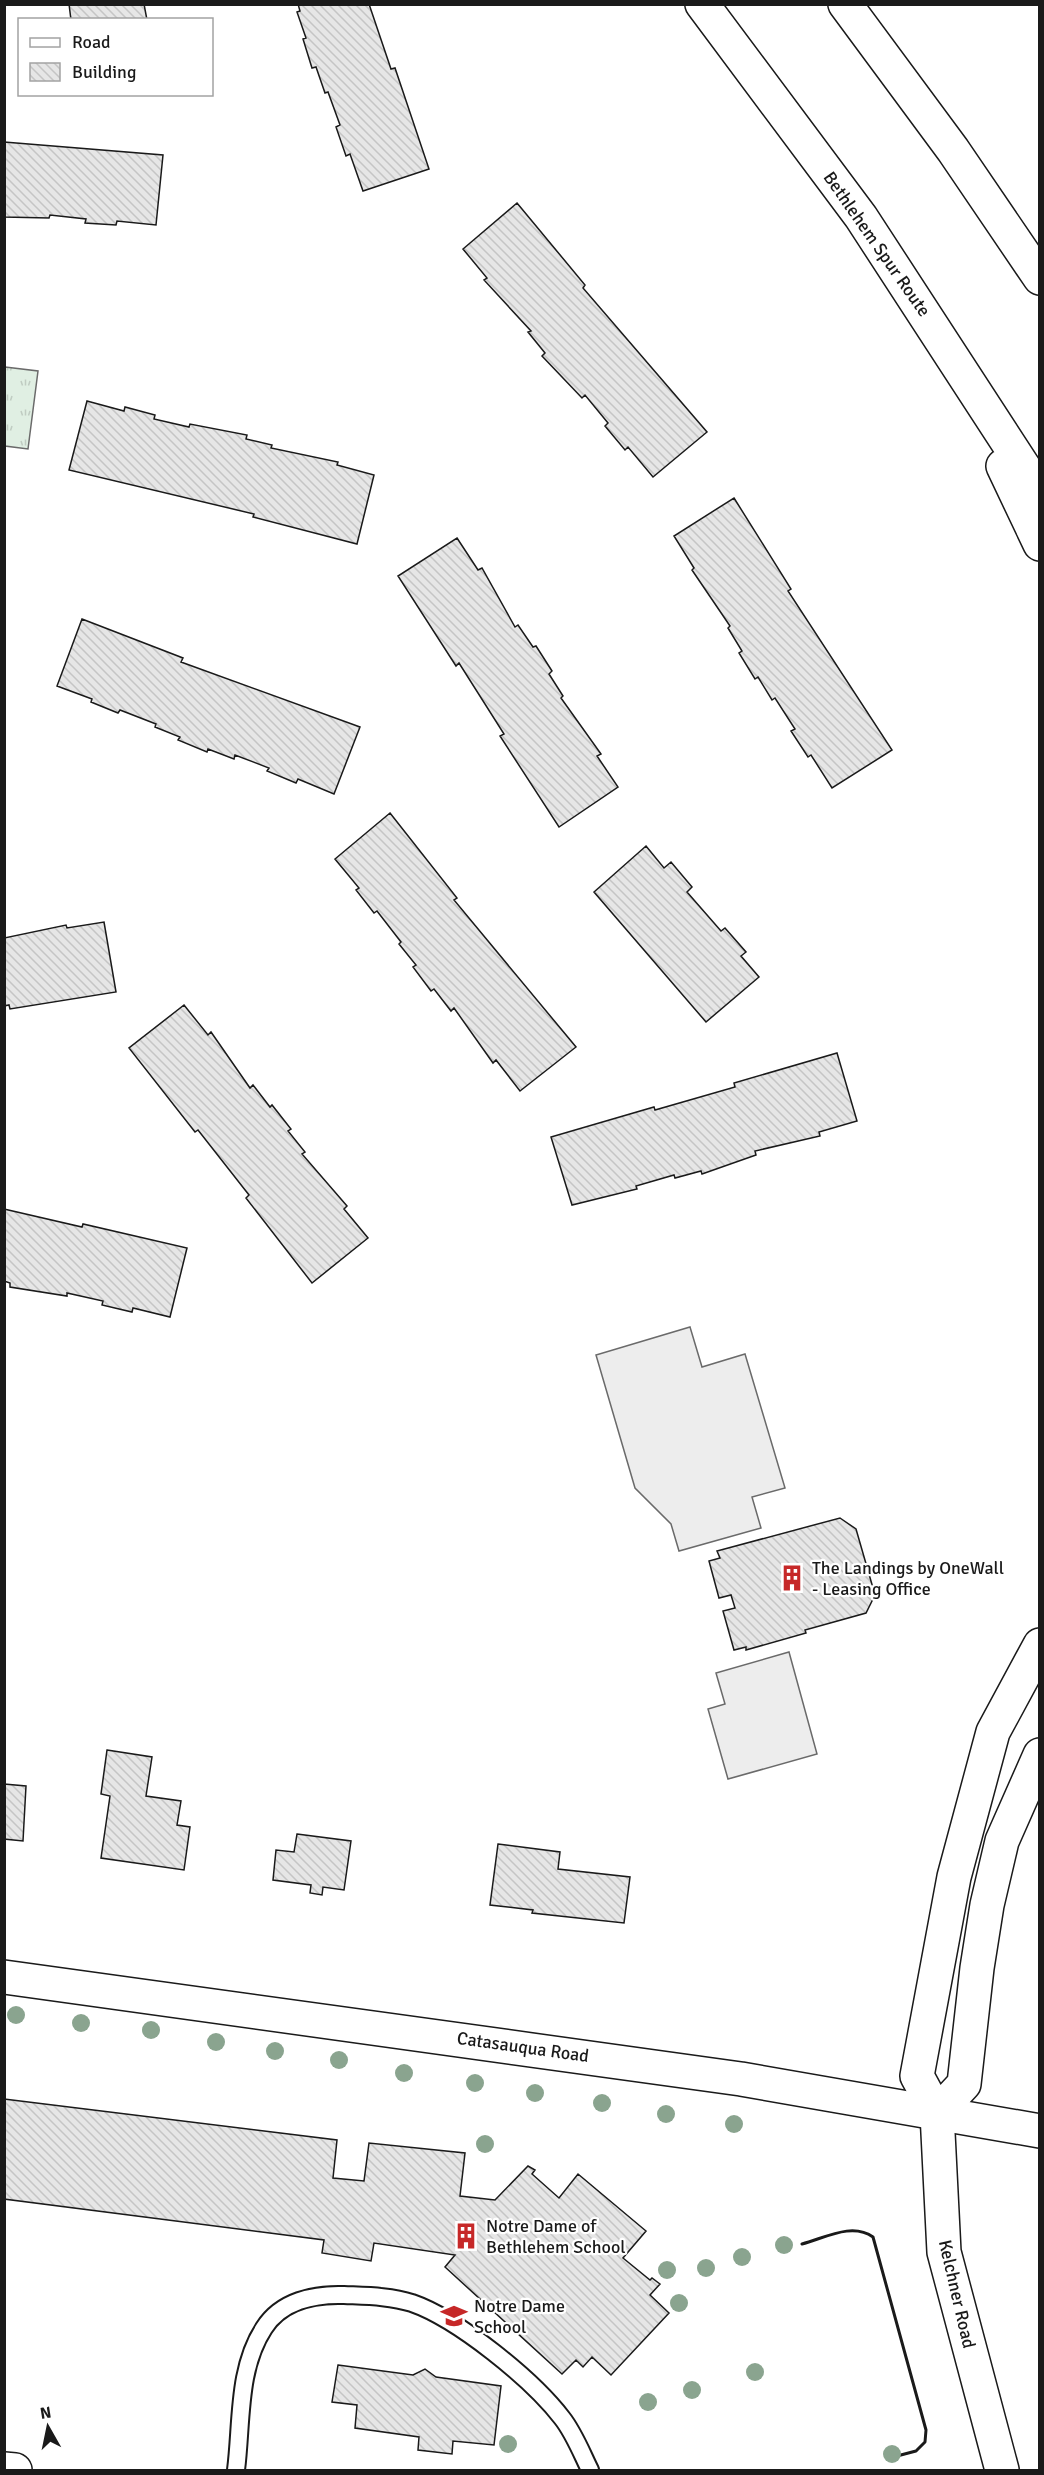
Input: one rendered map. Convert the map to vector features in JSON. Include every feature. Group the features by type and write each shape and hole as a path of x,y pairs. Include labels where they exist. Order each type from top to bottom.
{"main road":[{"name":"Bethlehem Spur Route","path":"702,4 861,217 1040,492"},
{"path":"844,4 953,150 1040,278"},
{"path":"948,348 1040,544"},
{"path":"1040,1645 993,1732 954,1878 917,2076 937,2113 964,2084 976,1968 992,1884 1002,1841 1040,1755"},
{"name":"Catasauqua Road","path":"4,1977 741,2079 1040,2131"},
{"name":"Kelchner Road","path":"937,2113 944,2252 1002,2470"},
{"path":"4,2469 15,2470"}],"lane":[{"path":"236,2470 249,2364 264,2328 290,2304 321,2294 378,2296 410,2302 439,2314 533,2383 564,2420 590,2470"}],"green space":[{"path":"5,367 38,371 28,449 5,446"}],"shaded area":[{"path":"690,1327 702,1367 745,1354 785,1488 752,1497 761,1528 679,1551 671,1524 635,1488 596,1355"},
{"path":"789,1652 817,1754 728,1779 708,1709 725,1704 716,1673"}],"building":[{"path":"69,4 144,4 147,18 71,18"},
{"path":"298,4 369,4 391,69 395,68 429,169 363,191 350,154 346,156 336,127 340,125 328,92 325,93 316,67 312,68 303,39 306,38 297,12 300,11"},
{"path":"4,142 163,155 156,225 117,221 116,225 85,223 86,219 50,215 49,218 4,217"},
{"path":"517,203 585,285 583,288 707,432 653,477 628,447 625,450 605,426 608,423 585,395 582,398 542,356 545,353 528,332 531,331 484,280 487,278 463,249"},
{"path":"87,401 124,411 125,407 155,415 154,419 189,427 190,424 247,435 246,439 272,445 271,448 338,462 337,465 374,475 357,544 253,517 254,514 69,470"},
{"path":"734,498 791,589 788,591 892,750 832,788 811,755 808,757 791,731 795,729 775,698 772,700 758,677 755,679 739,653 742,651 728,628 730,626 692,570 694,568 674,536"},
{"path":"457,538 478,570 482,568 515,627 518,625 533,647 536,646 552,671 549,674 563,696 561,698 601,754 597,756 618,787 559,827 500,736 504,734 459,663 456,666 398,576"},
{"path":"82,619 183,658 181,662 360,727 334,794 298,779 296,783 267,771 269,768 235,755 234,759 208,749 207,752 178,740 180,737 155,727 156,724 120,710 118,713 91,702 92,699 57,686"},
{"path":"390,813 457,898 454,900 576,1047 520,1091 496,1060 493,1063 454,1008 451,1011 434,989 431,991 413,967 416,965 399,944 401,942 377,911 374,913 356,890 359,888 335,859"},
{"path":"646,846 664,868 671,862 692,887 687,892 721,931 725,928 746,952 741,956 759,977 706,1022 594,892"},
{"path":"104,922 116,992 10,1009 9,1005 4,1006 4,938 66,925 67,928"},
{"path":"184,1005 208,1035 211,1032 250,1088 253,1085 291,1129 288,1131 305,1152 302,1154 347,1206 344,1209 368,1238 312,1283 246,1198 249,1195 198,1130 195,1132 129,1048"},
{"path":"837,1053 857,1121 819,1132 820,1136 755,1151 756,1155 702,1174 701,1171 675,1178 674,1175 636,1186 637,1189 572,1205 551,1137 654,1107 655,1110 735,1087 734,1083"},
{"path":"4,1209 187,1248 170,1317 133,1308 132,1312 102,1305 103,1301 67,1293 67,1296 10,1287 10,1283 4,1281"},
{"name":"The Landings by OneWall - Leasing Office","path":"840,1518 856,1529 875,1595 866,1613 746,1650 746,1647 734,1650 723,1611 735,1608 731,1595 719,1598 709,1561 720,1558 717,1551"},
{"path":"107,1750 152,1757 146,1796 181,1801 177,1825 190,1827 184,1870 101,1858 110,1796 101,1794"},
{"path":"4,1784 26,1786 23,1841 4,1839"},
{"path":"297,1834 351,1841 344,1890 323,1887 322,1895 310,1893 311,1885 273,1880 276,1850 294,1852"},
{"path":"498,1844 560,1852 558,1869 630,1877 624,1923 532,1913 533,1910 490,1905"},
{"name":"Notre Dame of Bethlehem School","path":"4,2099 337,2140 333,2178 364,2181 369,2143 465,2153 460,2196 495,2200 528,2166 535,2170 532,2174 559,2198 578,2174 646,2231 623,2258 650,2280 652,2278 660,2284 650,2295 669,2313 611,2375 592,2357 583,2367 576,2360 562,2374 445,2267 455,2255 374,2243 371,2261 322,2253 324,2240 4,2199"},
{"path":"338,2365 413,2375 425,2369 436,2377 501,2386 494,2445 453,2441 452,2454 418,2450 419,2437 355,2428 357,2405 332,2402"}],"wall":[{"path":"802,2244 847,2231 865,2233 873,2237 926,2430 925,2442 916,2451 897,2456"}],"place":[{"name":"The Landings by OneWall - Leasing Office","path":"792,1578"},
{"name":"Notre Dame of Bethlehem School","path":"466,2236"},
{"name":"Notre Dame School","path":"454,2316"}]}
